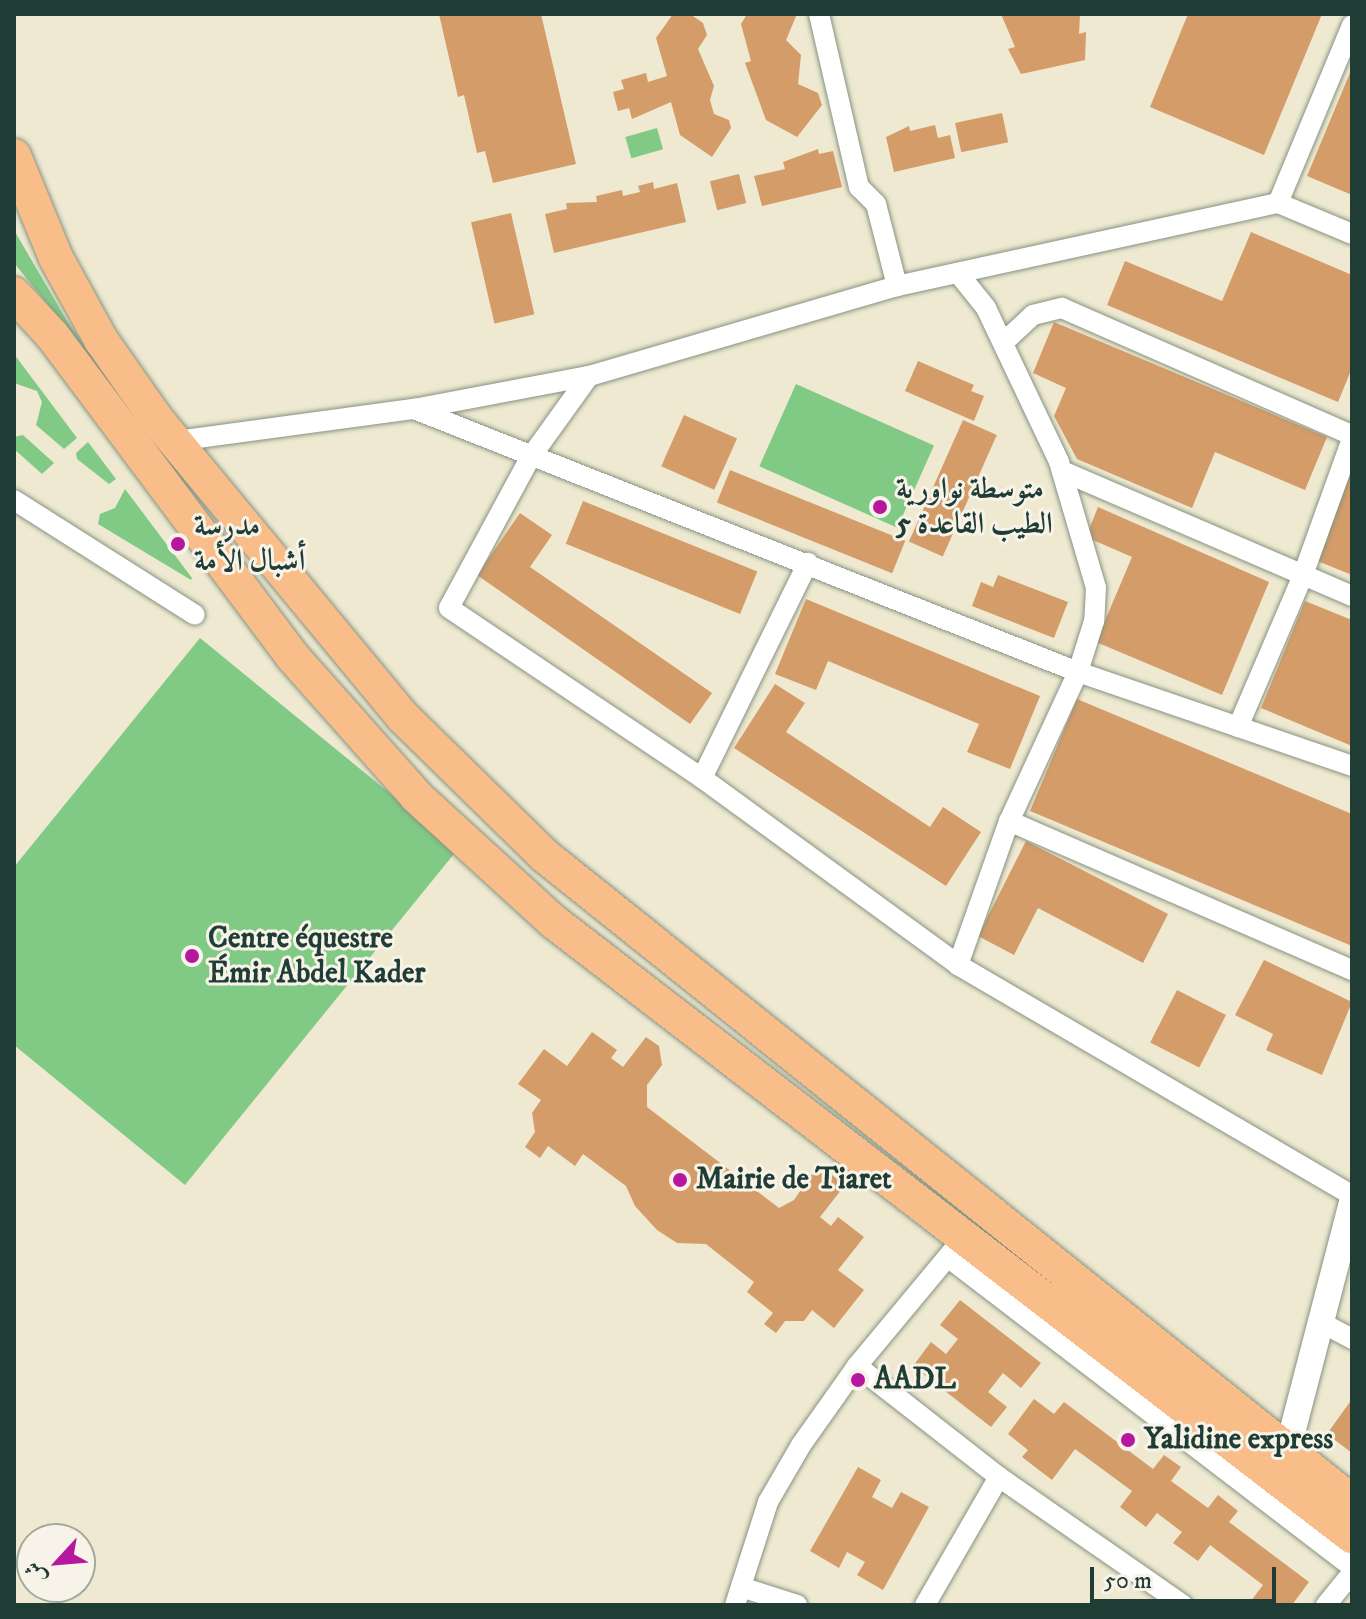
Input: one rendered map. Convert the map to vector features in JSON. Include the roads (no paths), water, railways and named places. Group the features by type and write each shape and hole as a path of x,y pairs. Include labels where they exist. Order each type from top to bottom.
{"highway":[{"path":"14,156 56,258 101,340 176,441 403,717 545,856 1352,1502"},
{"path":"14,294 52,335 292,656 417,797 554,922 956,1246 1352,1536"}],"street":[{"path":"819,14 859,187 876,204 897,286"},
{"path":"1278,203 1352,25"},
{"path":"176,441 414,409 589,376 897,286 1278,203 1352,234"},
{"path":"958,273 1004,342 1062,471 1096,588 1094,621 1078,672 1009,821 958,965"},
{"path":"1004,342 1033,315 1062,308 1352,437 1303,575 1238,727"},
{"path":"589,376 530,458 449,608 702,778 958,965 1352,1195"},
{"path":"414,409 530,458 808,563 1078,672 1352,766"},
{"path":"1062,471 1352,596"},
{"path":"14,500 195,615"},
{"path":"702,778 808,563"},
{"path":"1009,821 1352,970"},
{"path":"1287,1452 1324,1324 1352,1203"},
{"path":"797,1605 738,1596 768,1502 801,1445 857,1366 956,1246 1352,1570 1326,1605"},
{"path":"1324,1324 1352,1339"},
{"path":"857,1366 999,1477 1183,1605"},
{"path":"925,1605 999,1477"}],"place":[{"name":"متوسطة نواورية الطيب القاعدة 5","path":"880,507"},
{"name":"مدرسة أشبال الأمة","path":"178,544"},
{"name":"Centre équestre Émir Abdel Kader","path":"192,956"},
{"name":"Mairie de Tiaret","path":"680,1180"},
{"name":"AADL","path":"858,1380"},
{"name":"Yalidine express","path":"1128,1440"}]}
